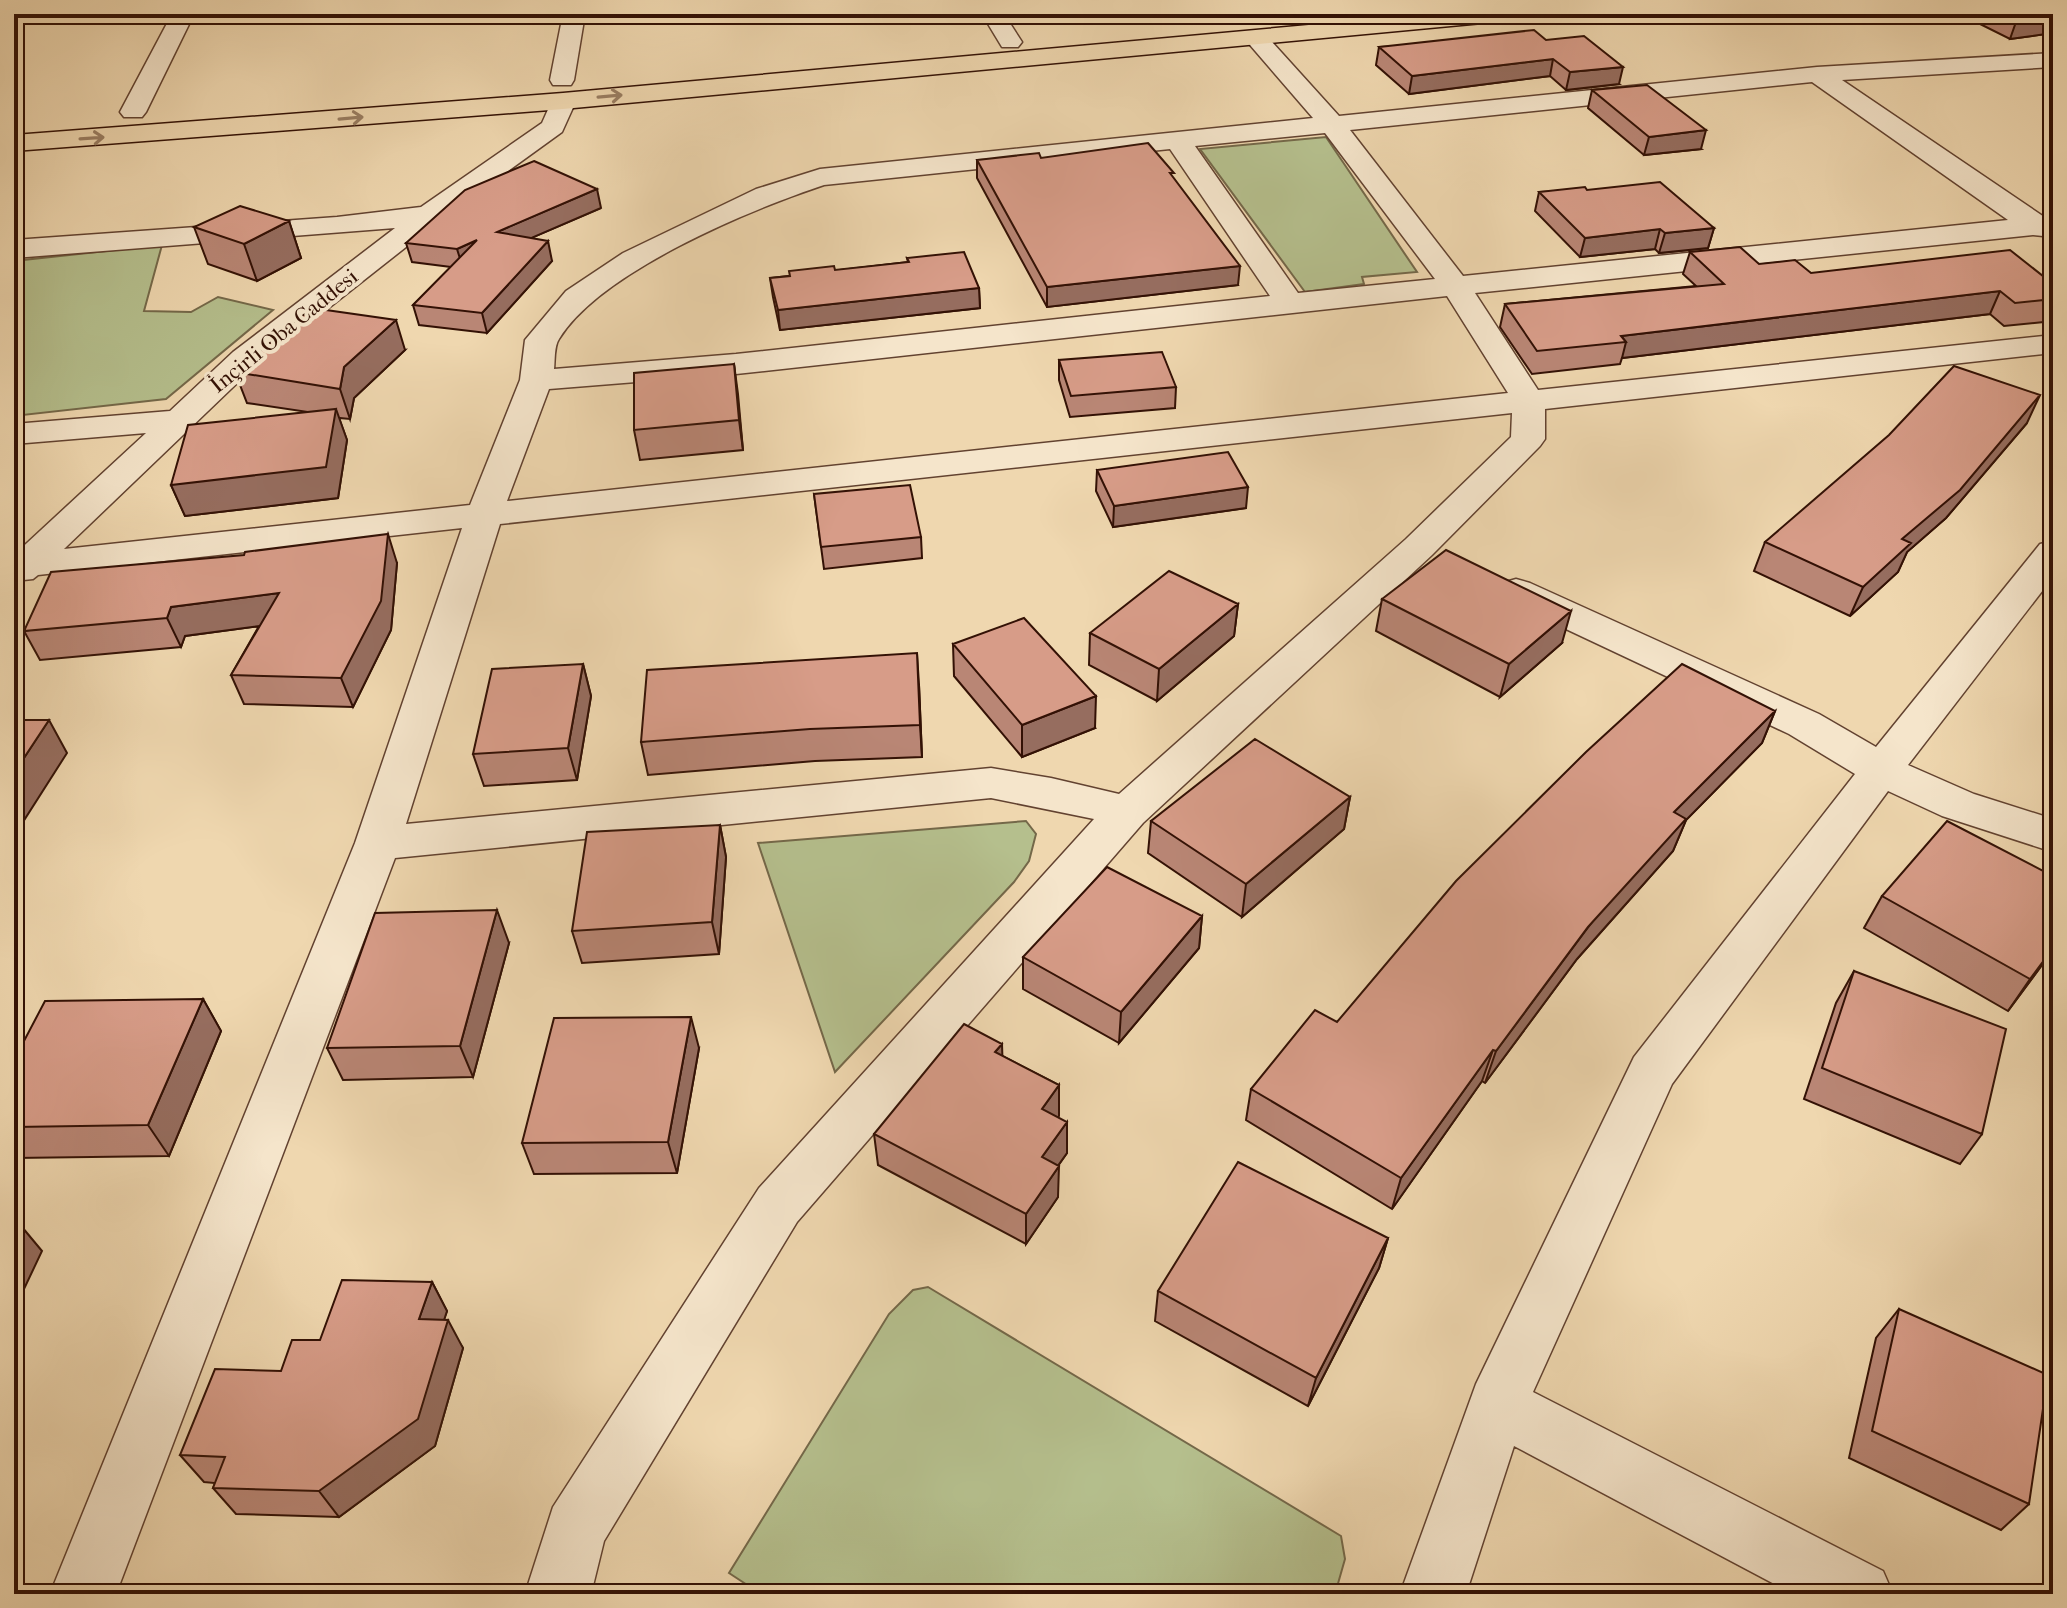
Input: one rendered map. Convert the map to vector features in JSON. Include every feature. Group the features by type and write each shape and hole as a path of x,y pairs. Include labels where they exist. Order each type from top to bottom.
{"main road":[{"path":"14,143 562,90 1010,42 1322,14"},
{"path":"14,120 562,90 1256,38 1504,14"}],"street":[{"path":"133,112 183,14"},
{"path":"562,90 574,14"},
{"path":"993,14 1010,42"},
{"path":"558,1594 575,1529 778,1205 1127,812 1419,547 1528,439 1529,401 1457,288 1332,124 1256,38"},
{"path":"83,1594 378,843 485,513 536,380 541,340 577,297 633,259 766,195 820,177 1817,74 2053,60"},
{"path":"1817,74 2044,229"},
{"name":"İnçirli Oba Caddesi","path":"18,570 244,359 429,215 553,127 562,90"},
{"path":"1178,141 1290,303"},
{"path":"14,249 337,226 429,215"},
{"path":"536,380 736,364 1290,303 2044,229"},
{"path":"18,570 485,513 2053,344"},
{"path":"14,434 179,420"},
{"path":"1419,547 1804,724 1881,770 1958,805 2053,836"},
{"path":"1433,1594 1497,1405 1652,1072 1881,770 2047,568"},
{"path":"378,843 991,783 1051,793 1127,812"},
{"path":"1497,1405 1860,1594"}],"green space":[{"path":"1326,137 1417,272 1362,277 1364,284 1305,292 1200,149"},
{"path":"162,245 144,311 191,312 218,297 273,310 166,399 14,416 14,261"},
{"path":"1026,821 1036,834 1029,861 1014,882 835,1072 758,843"},
{"path":"928,1287 1341,1536 1345,1559 1335,1594 761,1594 729,1573 889,1314 913,1290"}],"building":[{"path":"2000,14 2053,14 2053,17 2016,22"},
{"path":"1534,30 1546,40 1584,36 1623,67 1570,72 1553,59 1412,76 1379,47"},
{"path":"1647,85 1706,130 1649,137 1592,90"},
{"path":"1148,143 1174,173 1170,173 1240,266 1047,287 977,160 1039,153 1041,158"},
{"path":"534,161 597,189 497,232 548,241 482,313 413,305 477,240 457,249 406,243 465,190"},
{"path":"1660,182 1714,228 1665,233 1660,229 1585,238 1539,192 1585,187 1587,190"},
{"path":"240,206 289,221 244,244 194,227"},
{"path":"1740,247 1759,264 1795,260 1811,273 2010,250 2053,284 2053,299 2015,303 2000,291 1621,336 1626,342 1537,351 1505,304 1724,284 1690,252"},
{"path":"964,252 979,288 778,310 770,278 790,276 789,271 834,266 835,270 909,262 907,258"},
{"path":"312,308 396,320 344,367 340,389 235,372"},
{"path":"1162,352 1176,387 1071,396 1059,360"},
{"path":"734,364 739,420 634,430 634,373"},
{"path":"1954,366 2040,395 1960,490 1902,539 1911,543 1863,587 1765,542 1889,435"},
{"path":"336,409 326,467 171,485 188,425"},
{"path":"1228,452 1248,487 1114,506 1097,470"},
{"path":"910,485 921,537 821,547 814,494"},
{"path":"388,534 381,601 341,678 231,675 279,593 171,607 167,618 24,631 51,572 244,555 245,552"},
{"path":"1446,550 1571,611 1509,664 1382,599"},
{"path":"1169,571 1238,604 1159,669 1090,633"},
{"path":"1024,618 1096,696 1022,725 953,644"},
{"path":"917,653 920,725 810,729 641,742 647,670"},
{"path":"583,664 568,748 473,754 492,669"},
{"path":"1682,664 1775,711 1674,812 1686,819 1588,927 1496,1051 1493,1050 1401,1178 1251,1089 1315,1010 1337,1022 1456,881 1586,752"},
{"path":"14,720 49,720 14,773"},
{"path":"1255,739 1350,797 1246,884 1151,821"},
{"path":"1947,821 2053,876 2053,948 2030,979 1882,896"},
{"path":"720,825 712,922 572,931 587,832"},
{"path":"1107,867 1202,916 1121,1012 1023,957"},
{"path":"497,910 460,1046 327,1048 375,913"},
{"path":"1854,971 2006,1029 1982,1134 1822,1068"},
{"path":"203,999 148,1125 14,1127 14,1060 45,1001"},
{"path":"691,1017 668,1142 522,1143 554,1018"},
{"path":"964,1024 1002,1044 995,1052 1059,1085 1042,1109 1067,1122 1042,1157 1059,1166 1026,1214 874,1134"},
{"path":"1238,1162 1388,1238 1316,1378 1158,1291"},
{"path":"342,1280 432,1282 419,1319 448,1320 418,1419 319,1491 213,1488 225,1457 180,1455 215,1369 281,1371 292,1340 320,1340"},
{"path":"1899,1309 2048,1375 2029,1504 1872,1431"}]}
